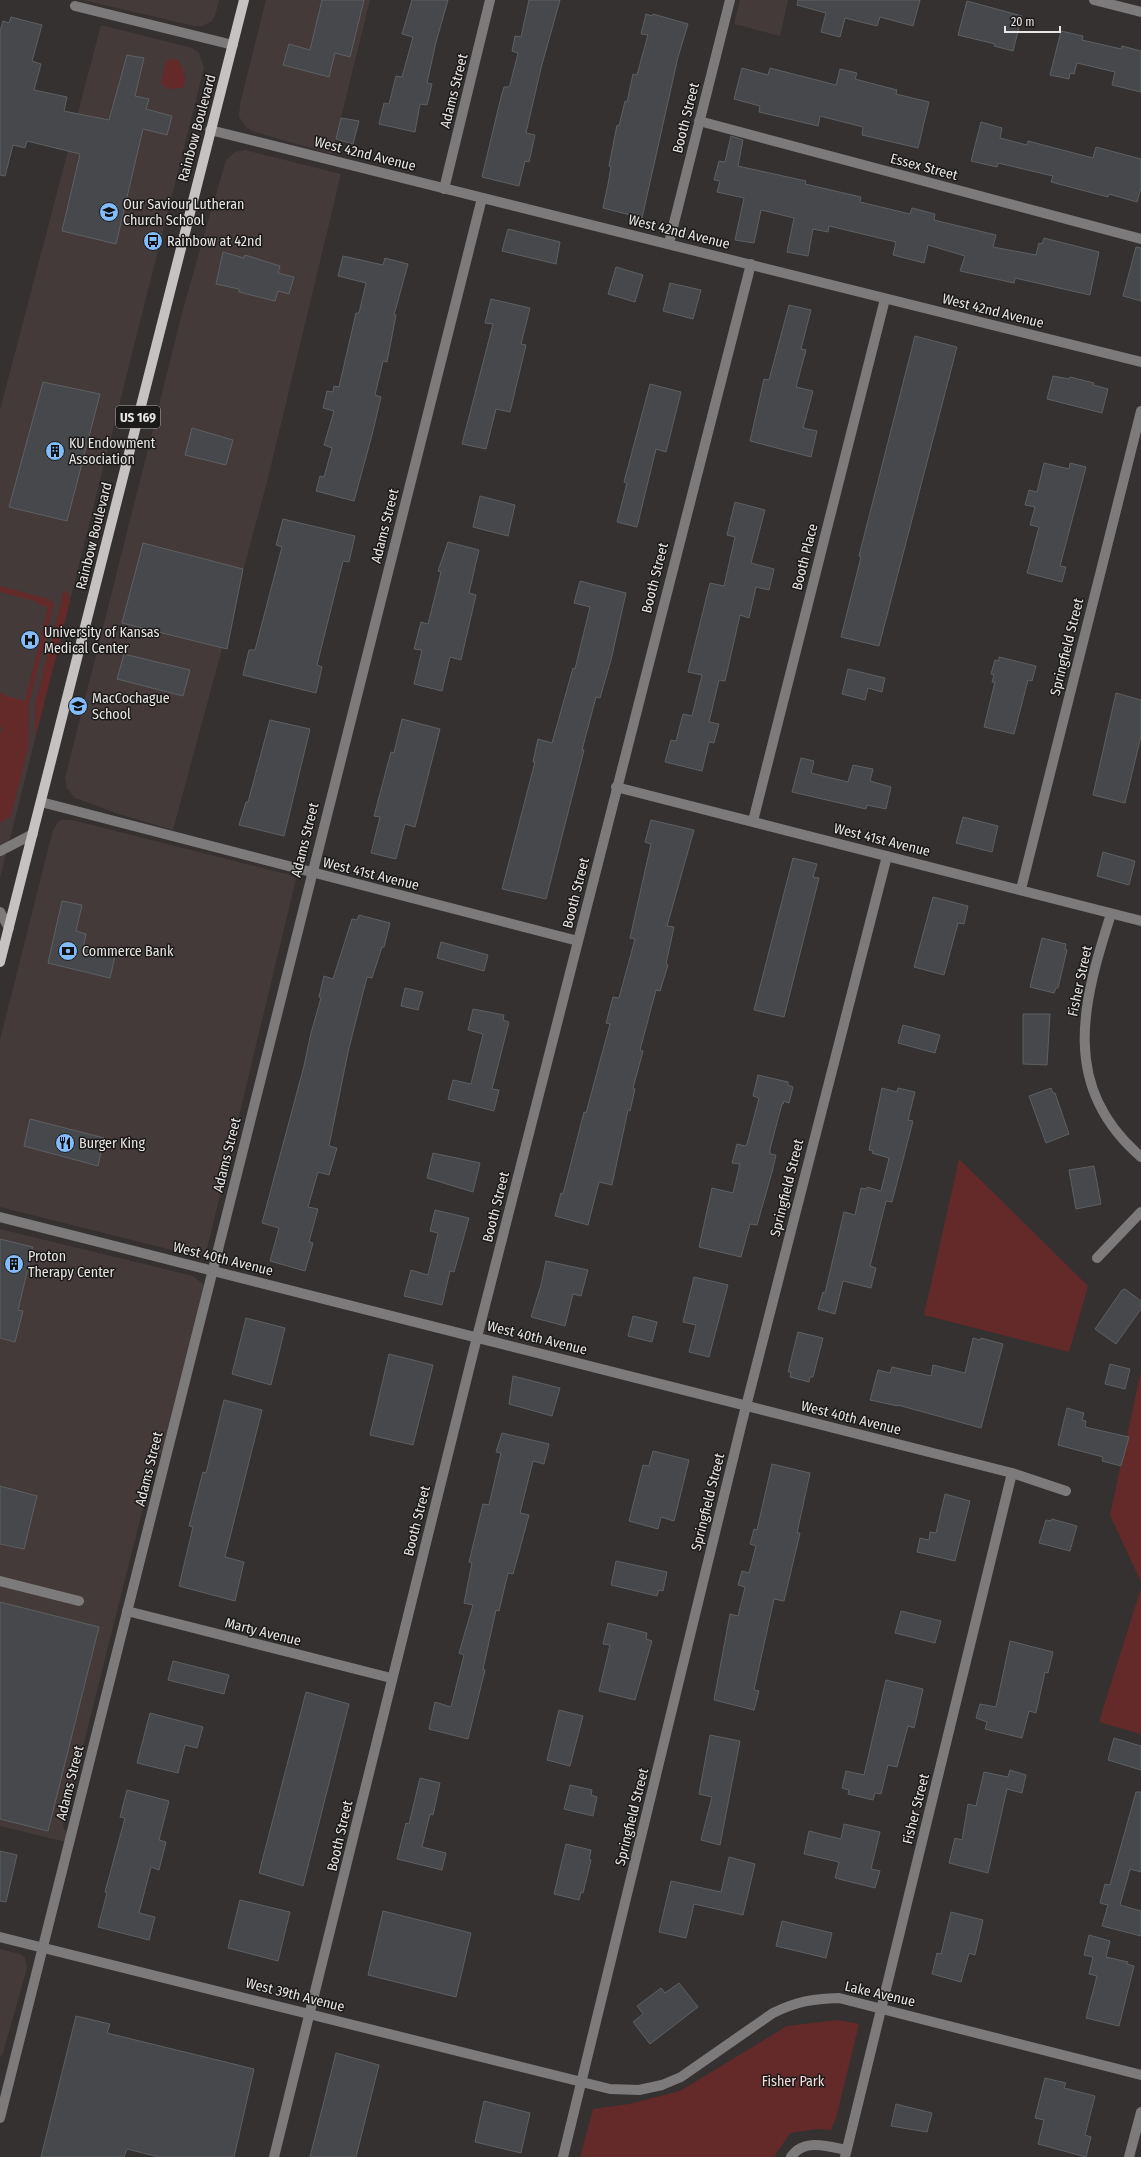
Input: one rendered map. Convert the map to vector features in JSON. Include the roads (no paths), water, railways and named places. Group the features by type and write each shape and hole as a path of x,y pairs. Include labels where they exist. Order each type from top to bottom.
{"main road":[{"name":"Rainbow Boulevard","path":"0,962 244,0"}],"street":[{"name":"Adams Street","path":"444,189 490,0"},
{"name":"Booth Street","path":"669,244 730,0"},
{"path":"1094,0 1141,12"},
{"path":"75,6 233,45"},
{"name":"Essex Street","path":"699,122 1141,239"},
{"name":"West 42nd Avenue","path":"210,130 1141,362"},
{"name":"Adams Street","path":"0,2118 213,1271 311,873 482,198"},
{"name":"Booth Street","path":"274,2157 311,2013 392,1678 477,1337 616,787 751,264"},
{"name":"Booth Place","path":"753,822 884,299"},
{"name":"Springfield Street","path":"1021,890 1141,411"},
{"name":"West 41st Avenue","path":"616,787 1141,921"},
{"name":"West 41st Avenue","path":"41,802 578,941"},
{"path":"0,851 33,834"},
{"name":"Springfield Street","path":"563,2157 746,1406 886,856"},
{"path":"0,912 9,928"},
{"name":"Fisher Street","path":"1111,914 1101,946 1085,1012 1084,1051 1092,1085 1102,1110 1124,1141 1141,1157"},
{"path":"1097,1258 1141,1212"},
{"name":"West 40th Avenue","path":"0,1217 1012,1473 1066,1491"},
{"name":"Fisher Street","path":"790,2157 801,2147 811,2145 846,2154 1012,1473"},
{"path":"0,1581 79,1601"},
{"name":"Marty Avenue","path":"127,1611 392,1678"},
{"name":"West 39th Avenue","path":"0,1937 311,2013 582,2082"},
{"name":"Lake Avenue","path":"582,2082 610,2089 639,2090 662,2085 681,2077 773,2013 811,1998 839,1998 882,2008 1141,2075"},
{"path":"1129,2157 1141,2112"}],"place":[{"name":"Our Saviour Lutheran Church School","path":"109,212"},
{"name":"Rainbow at 42nd","path":"153,241"},
{"name":"KU Endowment Association","path":"55,451"},
{"name":"University of Kansas Medical Center","path":"30,640"},
{"name":"MacCochague School","path":"78,706"},
{"name":"Commerce Bank","path":"68,951"},
{"name":"Burger King","path":"65,1143"},
{"name":"Proton Therapy Center","path":"14,1264"}],"park label":[{"name":"Fisher Park","path":"793,2081"}]}
